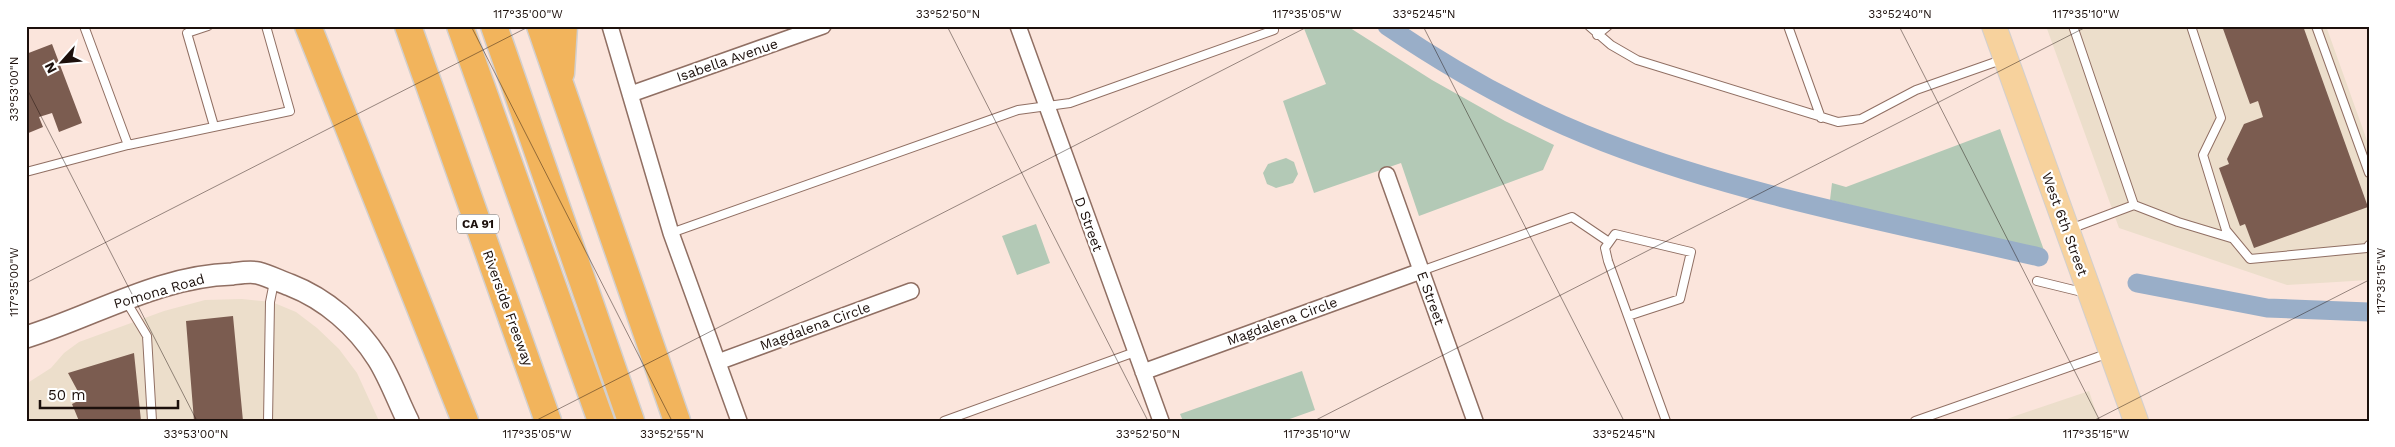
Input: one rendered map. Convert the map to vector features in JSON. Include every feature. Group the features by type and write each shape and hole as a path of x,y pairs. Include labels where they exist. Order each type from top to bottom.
{"highway":[{"path":"308,26 465,421"},
{"name":"Riverside Freeway","path":"408,26 548,421"},
{"path":"460,26 601,421"},
{"path":"494,26 631,421"},
{"path":"540,26 677,421"},
{"path":"560,81 564,26"}],"main road":[{"name":"West 6th Street","path":"1994,26 2136,421"},
{"name":"Pomona Road","path":"26,337 52,329 124,299 189,279 222,274 256,273 321,300 337,312 378,359 408,421"}],"street":[{"path":"610,26 671,233 739,421"},
{"name":"Isabella Avenue","path":"631,94 823,26"},
{"name":"D Street","path":"1018,26 1161,421"},
{"name":"E Street","path":"1386,176 1475,421"},
{"name":"Magdalena Circle","path":"1143,372 1421,271"},
{"name":"Magdalena Circle","path":"718,362 911,291"}],"lane":[{"path":"84,26 128,146"},
{"path":"208,26 187,33 214,126"},
{"path":"26,172 214,126 290,111 266,26"},
{"path":"1589,26 1611,45 1637,60 1838,122 1860,118 1931,84 2006,58"},
{"path":"1597,34 1608,26"},
{"path":"1788,26 1821,118"},
{"path":"2073,26 2134,205"},
{"path":"2191,26 2221,118 2204,155 2226,230 2231,238 2250,259 2367,248 2369,245"},
{"path":"2316,26 2369,173"},
{"path":"671,233 1018,110 1070,103 1274,30"},
{"path":"2068,230 2134,205 2178,222 2231,238"},
{"path":"1421,271 1572,217 1609,242"},
{"path":"1628,316 1680,299 1691,252 1615,234 1605,248 1628,316 1666,421"},
{"path":"268,421 270,302 274,280"},
{"path":"2037,280 2090,294"},
{"path":"124,299 147,336 152,421"},
{"path":"944,421 1135,352"},
{"path":"1915,421 2111,352"}],"shaded area":[{"path":"2046,26 2326,26 2369,146 2369,280 2287,285 2119,228"},
{"path":"242,299 272,302 296,312 317,328 339,349 357,373 379,421 26,421 26,384 51,368 64,353 79,342 164,311 205,300"},
{"path":"2089,391 2099,421 2002,421 2018,415"}],"green space":[{"path":"1303,26 1347,26 1432,80 1505,121 1554,145 1543,170 1419,216 1401,163 1314,193 1283,101 1326,84"},
{"path":"2000,129 2045,253 1830,200 1832,183 1846,187"},
{"path":"1286,158 1294,162 1298,174 1293,183 1276,188 1267,184 1263,173 1268,164"},
{"path":"1036,224 1050,263 1017,275 1002,236"},
{"path":"1302,371 1315,410 1284,421 1183,421 1180,414"}],"building":[{"path":"2222,26 2303,26 2368,207 2254,248 2245,224 2240,226 2219,168 2229,164 2227,159 2244,124 2263,117 2258,101 2250,104"},
{"path":"52,44 82,123 59,132 52,113 39,117 43,127 26,134 26,54"},
{"path":"233,316 243,421 194,421 186,321"},
{"path":"134,353 141,421 79,421 72,404 82,399 68,373"}],"waterway":[{"path":"1387,26 1439,59 1520,105 1576,131 1657,161 1711,178 1820,207 2039,257"},
{"path":"2137,283 2267,308 2369,312"}]}
